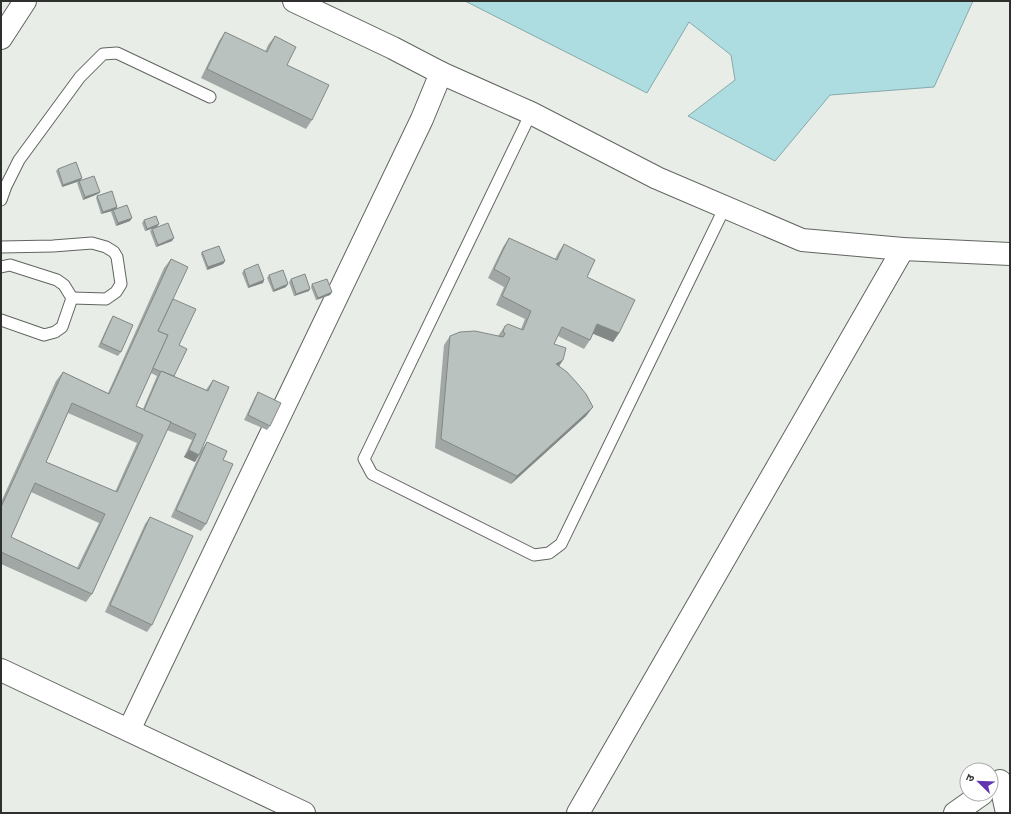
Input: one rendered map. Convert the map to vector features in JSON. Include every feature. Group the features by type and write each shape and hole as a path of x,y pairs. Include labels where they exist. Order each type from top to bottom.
{"street":[{"path":"1,38 25,1"},
{"path":"294,1 393,48 441,74 531,113 657,178 802,240 903,249 1010,254"},
{"path":"129,730 422,119 441,74"},
{"path":"578,813 903,249"},
{"path":"1,670 304,813"},
{"path":"1000,779 1007,813"},
{"path":"955,813 971,802"}],"lane":[{"path":"1,200 19,160 80,77 103,54 117,53 210,97"},
{"path":"531,113 364,459 372,474 534,555 549,553 561,544 725,207"},
{"path":"1,247 53,246 92,243 106,247 114,252 117,257 121,284 116,292 106,299 72,298"},
{"path":"1,267 10,265 57,280 64,285 72,298"},
{"path":"1,320 44,335 55,332 62,327 72,298"}],"water":[{"path":"465,1 973,1 934,87 830,95 775,161 688,116 735,80 731,55 689,22 647,93"}],"building":[{"path":"225,32 267,52 275,36 296,47 287,65 329,85 312,120 207,69"},
{"path":"76,162 82,178 63,185 58,169"},
{"path":"94,176 100,192 85,197 79,181"},
{"path":"112,191 117,207 103,212 97,196"},
{"path":"127,205 132,218 118,223 113,210"},
{"path":"156,216 159,224 147,229 144,220"},
{"path":"168,223 174,238 158,245 152,229"},
{"path":"509,238 557,260 564,244 595,260 587,277 635,300 619,333 597,324 590,340 562,327 554,344 566,348 563,360 556,364 567,372 577,383 586,394 593,407 517,476 441,439 450,336 460,332 475,331 503,337 505,334 503,331 505,326 508,324 523,330 531,311 502,296 510,278 494,269"},
{"path":"219,246 225,261 208,267 202,252"},
{"path":"171,259 188,267 158,331 168,335 136,406 171,422 92,594 1,552 1,507 63,372 109,394","holes":["72,403 143,435 117,492 46,462","35,483 105,514 79,569 11,537"]},
{"path":"258,264 264,280 249,286 244,270"},
{"path":"283,270 288,284 274,290 269,275"},
{"path":"305,274 310,289 296,294 291,279"},
{"path":"327,279 332,292 318,298 312,284"},
{"path":"173,299 196,309 179,345 187,349 174,376 153,368 168,335 158,331"},
{"path":"113,316 133,325 121,352 101,343"},
{"path":"161,371 208,391 213,380 229,387 199,455 189,450 196,434 144,410"},
{"path":"258,392 281,403 270,426 248,415"},
{"path":"207,442 227,451 223,460 233,464 206,524 176,510"},
{"path":"150,517 193,536 152,625 110,605"}]}
